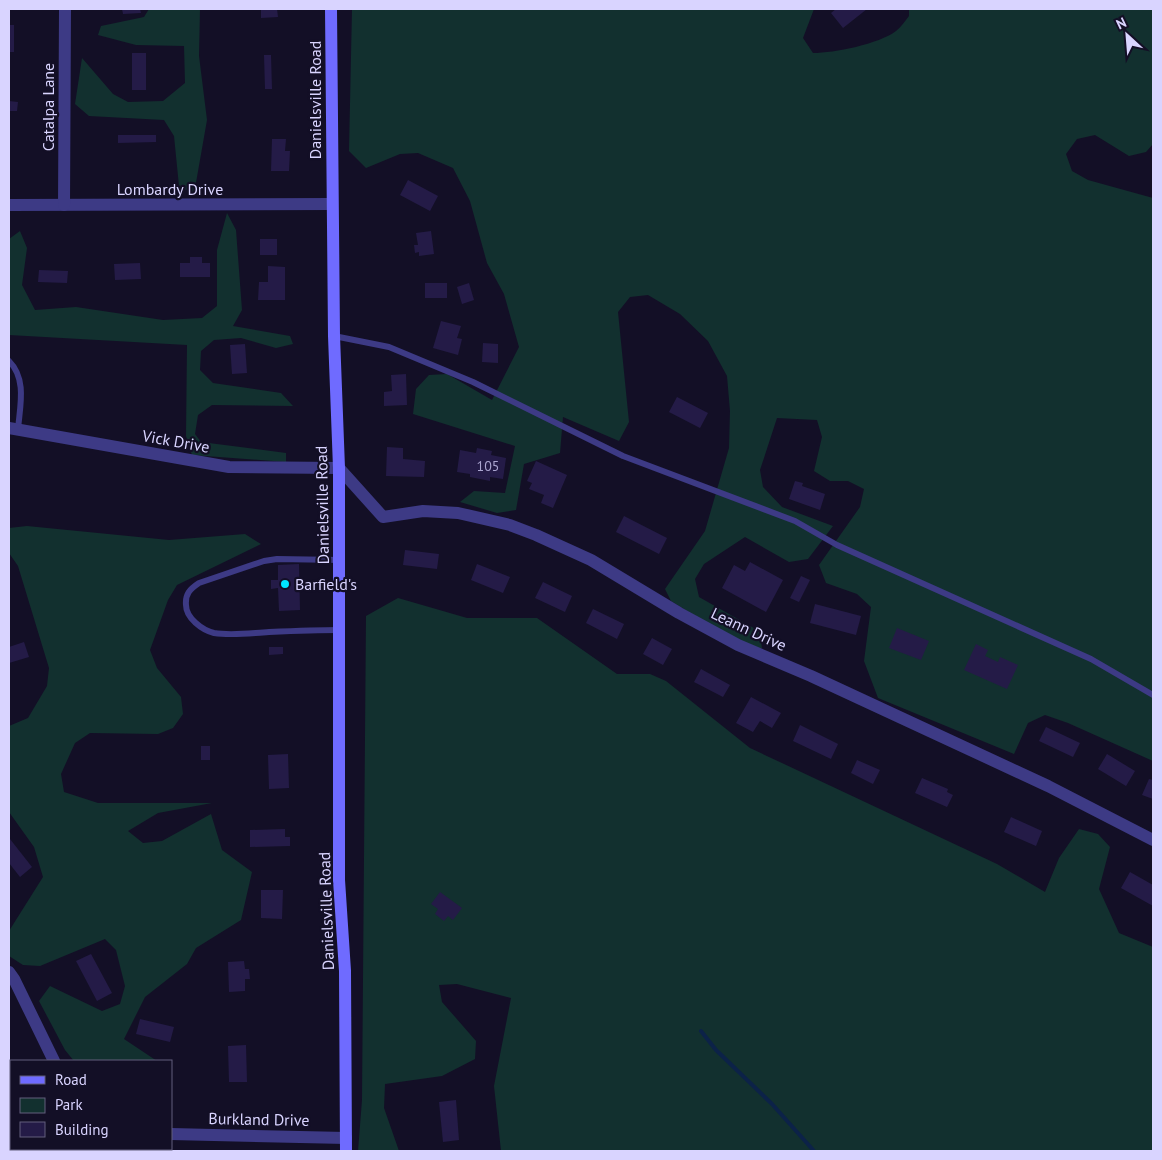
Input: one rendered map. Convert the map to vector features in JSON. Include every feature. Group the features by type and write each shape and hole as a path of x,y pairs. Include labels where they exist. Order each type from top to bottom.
{"main road":[{"name":"Danielsville Road","path":"331,9 334,336 339,468 339,880 345,971 346,1151"}],"street":[{"name":"Catalpa Lane","path":"64,205 65,9"},
{"name":"Lombardy Drive","path":"9,205 332,204"},
{"name":"Vick Drive","path":"13,428 230,466 339,468"},
{"name":"Leann Drive","path":"339,468 383,517 423,511 458,513 510,525 536,535 591,560 679,613 738,645 811,676 1033,779 1153,840"},
{"path":"9,972 54,1060"},
{"name":"Burkland Drive","path":"172,1134 346,1138"}],"lane":[{"path":"334,336 388,347 474,382 623,456 795,521 837,546 1090,659 1153,695"},
{"path":"9,361 15,368 21,384 13,428"},
{"path":"339,560 277,559 264,561 198,583 190,588 186,596 186,607 189,616 212,632 234,634 339,630"}],"green space":[{"path":"149,9 200,9 199,56 207,120 194,194 179,186 174,136 164,120 89,116 75,104 82,58 113,94 128,102 163,101 185,83 184,46 136,45 98,35 101,26 144,17"},
{"path":"352,9 814,9 803,38 813,53 856,47 888,36 898,29 909,16 909,9 1153,9 1153,144 1146,152 1129,156 1095,135 1077,139 1066,154 1072,171 1088,180 1153,198 1153,761 1068,723 1045,715 1028,723 1014,754 878,698 864,661 871,607 857,594 826,583 819,565 860,507 864,489 848,481 830,481 814,471 822,437 817,420 777,418 760,470 763,487 782,507 833,526 808,559 789,562 745,537 704,564 695,579 699,597 759,631 762,648 752,651 671,601 665,589 705,531 729,448 730,411 727,376 708,341 680,314 648,295 630,297 618,312 629,422 619,441 563,417 560,453 524,464 516,510 497,513 460,502 474,491 505,493 515,446 413,414 416,389 429,375 447,374 492,400 519,347 504,294 487,263 470,201 453,168 418,153 400,154 366,168 349,151"},
{"path":"227,213 236,230 242,310 233,326 290,336 293,344 276,348 241,338 214,340 201,351 200,370 213,383 281,393 293,406 212,405 198,415 195,434 201,442 286,453 286,462 192,455 186,436 187,345 9,335 9,239 20,231 27,248 22,285 35,310 76,307 163,320 202,318 217,306 217,250"},
{"path":"27,526 169,540 245,534 261,544 177,585 168,600 150,650 157,668 181,697 183,714 173,728 158,734 90,733 75,743 61,774 64,792 98,803 212,803 158,813 128,831 143,843 162,841 211,814 222,850 252,872 241,920 196,948 187,964 145,997 124,1039 156,1060 73,1060 65,1050 39,1001 50,986 102,1011 120,1004 125,986 116,950 105,939 40,966 23,965 9,956 9,931 43,877 34,847 9,812 9,726 28,718 47,686 49,668 18,566 9,553 9,528"},
{"path":"398,598 467,618 537,618 617,674 650,674 666,681 750,748 997,864 1045,892 1059,858 1079,829 1098,834 1110,847 1099,889 1119,933 1153,947 1153,1151 501,1151 494,1086 511,998 457,984 439,985 442,1002 476,1041 475,1059 442,1076 385,1084 384,1108 399,1151 358,1151 362,1100 366,616"}],"building":[{"path":"122,9 140,9 141,13 123,14"},
{"path":"261,9 277,9 278,17 261,18"},
{"path":"836,9 867,9 843,28 831,13"},
{"path":"9,25 14,25 14,52 9,52"},
{"path":"132,53 146,53 146,90 132,90"},
{"path":"264,55 271,55 272,89 265,89"},
{"path":"9,101 18,102 17,111 9,111"},
{"path":"118,135 156,135 156,142 118,143"},
{"path":"272,139 286,139 285,151 290,151 289,171 271,171"},
{"path":"408,180 438,196 430,211 400,195"},
{"path":"431,231 434,254 419,256 419,252 415,253 414,245 418,245 416,233"},
{"path":"260,239 277,239 277,255 260,255"},
{"path":"190,257 202,257 202,263 210,263 210,277 180,277 180,263 190,263"},
{"path":"140,263 141,279 115,280 114,264"},
{"path":"268,266 285,267 285,300 258,300 259,282 268,282"},
{"path":"39,270 68,271 67,283 38,282"},
{"path":"425,283 447,283 447,298 425,298"},
{"path":"469,283 474,300 462,304 457,287"},
{"path":"441,321 461,326 457,338 462,339 458,355 433,348"},
{"path":"483,343 498,344 498,363 482,362"},
{"path":"245,344 247,373 232,374 230,345"},
{"path":"406,374 407,405 384,406 384,392 392,391 391,375"},
{"path":"677,397 708,413 700,428 669,412"},
{"path":"387,447 403,448 403,459 425,461 424,477 386,476"},
{"path":"477,448 492,451 491,455 506,458 503,479 490,477 490,481 457,472 460,450 476,453"},
{"path":"536,461 567,475 553,508 541,503 544,495 529,489 532,483 527,481"},
{"path":"795,481 803,483 802,486 825,494 820,510 789,499"},
{"path":"624,516 667,538 659,554 616,532"},
{"path":"405,550 439,554 437,569 403,565"},
{"path":"750,562 783,580 766,612 722,588 734,565 745,571"},
{"name":"Barfield's","path":"299,564 300,610 279,611 278,588 271,589 271,580 278,580 278,565"},
{"path":"477,564 510,577 503,593 471,580"},
{"path":"801,576 810,580 799,602 790,598"},
{"path":"543,582 572,596 565,612 535,598"},
{"path":"815,604 861,616 856,635 810,623"},
{"path":"593,609 624,624 617,639 586,623"},
{"path":"897,628 929,641 921,660 889,648"},
{"path":"652,638 672,649 663,665 643,654"},
{"path":"24,642 29,657 9,663 9,647"},
{"path":"976,644 988,650 985,656 998,662 1000,657 1018,665 1007,689 964,670"},
{"path":"269,647 283,647 283,654 269,655"},
{"path":"701,669 730,685 723,697 694,682"},
{"path":"751,697 781,713 772,728 760,721 753,732 736,723"},
{"path":"800,725 838,744 831,759 793,741"},
{"path":"1046,727 1080,743 1073,757 1039,741"},
{"path":"201,746 210,746 210,760 201,760"},
{"path":"288,754 289,788 269,789 268,755"},
{"path":"1107,754 1135,771 1126,786 1098,769"},
{"path":"857,760 880,770 873,784 851,773"},
{"path":"922,778 948,789 947,792 953,795 947,807 915,793"},
{"path":"1149,779 1153,780 1153,799 1142,795"},
{"path":"1011,817 1042,831 1036,846 1004,832"},
{"path":"285,829 285,837 290,837 290,846 250,847 250,830"},
{"path":"10,839 32,867 20,877 9,863"},
{"path":"1130,872 1153,885 1153,906 1121,888"},
{"path":"261,890 283,890 282,919 261,918"},
{"path":"440,892 462,908 453,920 448,916 444,921 435,914 438,909 431,904"},
{"path":"91,954 112,993 97,1001 76,961"},
{"path":"244,961 245,969 249,969 250,979 245,979 245,991 229,992 228,962"},
{"path":"140,1019 174,1027 170,1042 136,1034"},
{"path":"246,1045 247,1082 229,1082 228,1046"},
{"path":"456,1100 459,1140 443,1142 439,1102"},
{"path":"64,1150 82,1150 81,1151"}],"waterway":[{"path":"701,1031 716,1050 772,1104 814,1151"}],"place":[{"name":"Barfield's","path":"285,584"}]}
